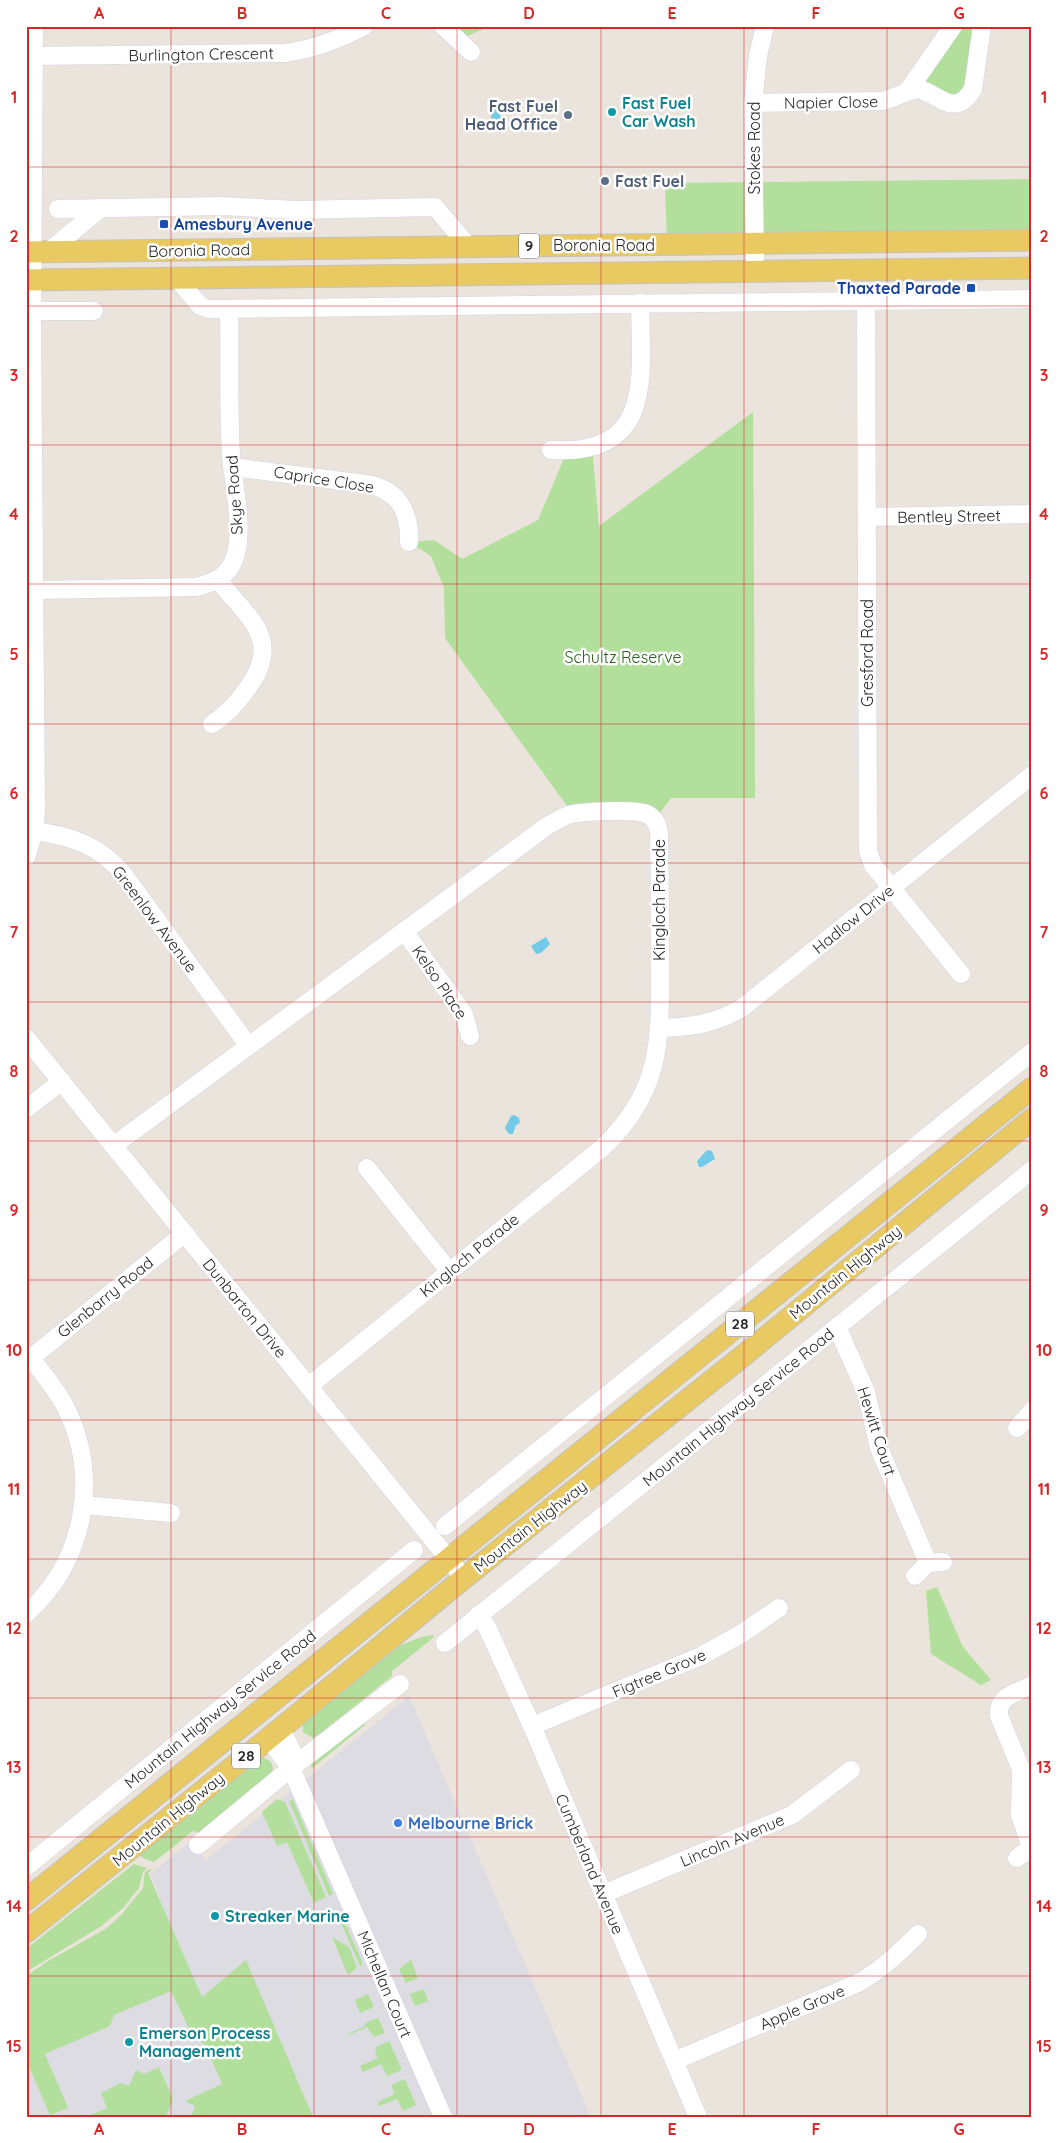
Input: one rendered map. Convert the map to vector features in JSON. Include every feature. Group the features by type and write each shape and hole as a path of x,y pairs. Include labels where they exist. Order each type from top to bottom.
{"main road":[{"name":"Boronia Road","path":"36,252 1026,239"},
{"name":"Boronia Road","path":"30,280 1032,268"},
{"name":"Mountain Highway","path":"26,1900 1032,1088"},
{"name":"Mountain Highway","path":"26,1932 275,1734 464,1578 1030,1125"},
{"path":"572,1460 598,1453 604,1455 611,1462"},
{"path":"258,1713 275,1734"}],"street":[{"path":"26,857 34,831 31,693 35,590 30,502 29,311 30,280 36,252 29,92 34,26"},
{"name":"Burlington Crescent","path":"33,56 285,53 306,50 327,43 364,26"},
{"path":"443,26 471,52"},
{"name":"Stokes Road","path":"755,271 753,103 756,72 765,26"},
{"path":"906,92 953,26"},
{"name":"Napier Close","path":"753,103 882,101 898,98 906,92 915,89 922,90 941,102 955,104 968,96 974,84 982,26"},
{"path":"58,209 223,206 296,210 435,207 469,247"},
{"path":"36,252 101,208"},
{"name":"Boronia Road","path":"177,278 203,307 229,309 1032,299"},
{"name":"Gresford Road","path":"866,300 868,851 873,865 960,974"},
{"path":"550,450 576,450 600,445 617,434 630,419 639,390 640,304"},
{"name":"Skye Road","path":"218,580 234,561 238,545 232,467 229,309"},
{"path":"29,311 94,311"},
{"name":"Caprice Close","path":"232,467 385,488 396,498 406,519 408,542"},
{"name":"Bentley Street","path":"866,517 1032,514"},
{"path":"35,590 184,588 208,585 218,580 254,624 261,639 263,653 261,668 254,680 230,711 212,724"},
{"name":"Hadlow Drive","path":"660,1028 696,1027 722,1019 742,1008 1032,775"},
{"name":"Kingloch Parade","path":"113,1146 404,930 537,833 561,818 587,812 642,812 654,820 659,834 660,1028 655,1060 647,1088 638,1106 619,1131 602,1148 309,1386"},
{"name":"Greenlow Avenue","path":"34,831 84,843 109,858 124,875 248,1045"},
{"name":"Kelso Place","path":"404,930 464,1014 470,1036"},
{"name":"Dunbarton Drive","path":"26,1038 464,1578"},
{"path":"445,1526 1032,1052"},
{"path":"26,1109 62,1081"},
{"path":"1010,1106 1030,1125"},
{"path":"367,1168 449,1271"},
{"name":"Mountain Highway Service Road","path":"444,1644 1032,1170"},
{"name":"Glenbarry Road","path":"28,1360 185,1233"},
{"name":"Hewitt Court","path":"837,1327 866,1392 879,1448 936,1562 914,1576"},
{"path":"26,1614 50,1590 63,1569 73,1547 84,1505 84,1473 81,1452 71,1420 56,1392 28,1360"},
{"path":"1017,1428 1032,1411"},
{"path":"514,1506 519,1467"},
{"path":"84,1505 171,1513"},
{"name":"Mountain Highway Service Road","path":"26,1867 414,1550"},
{"name":"Figtree Grove","path":"532,1726 701,1656 734,1638 779,1608"},
{"name":"Cumberland Avenue","path":"478,1615 487,1627 532,1726 698,2117"},
{"path":"198,1845 291,1768 400,1684"},
{"path":"1017,1858 1031,1847 1020,1815 1021,1769 998,1710 1003,1699 1032,1685"},
{"name":"Michellan Court","path":"275,1734 292,1751 291,1768 443,2117"},
{"name":"Lincoln Avenue","path":"603,1894 792,1815 851,1770"},
{"name":"Apple Grove","path":"674,2061 858,1983 892,1959 918,1934"}],"shaded area":[{"path":"409,1696 591,2117 26,2117 26,2010 160,1897 150,1874 195,1838 205,1861"}],"green space":[{"path":"443,26 490,26 458,40"},
{"path":"953,26 982,26 962,101 919,89"},
{"path":"1032,179 1032,235 667,245 665,183"},
{"name":"Schultz Reserve","path":"753,412 755,798 671,798 655,820 573,814 445,638 444,588 431,556 409,542 434,540 462,559 538,520 567,451 592,447 599,526"},
{"path":"937,1587 963,1647 991,1680 981,1685 931,1654 926,1591"},
{"path":"433,1635 434,1637 392,1671 392,1676 320,1734 313,1738 303,1732 303,1725 308,1719 401,1645 421,1637"},
{"path":"363,1723 365,1725 311,1769 312,1763"},
{"path":"263,1758 272,1763 272,1774 200,1833 193,1831 154,1862 141,1857 140,1855 258,1760"},
{"path":"277,1799 285,1802 326,1897 314,1903 287,1842 277,1846 262,1812"},
{"path":"293,1800 333,1894 329,1896 289,1801"},
{"path":"134,1864 147,1868 143,1872 139,1888 123,1908 100,1927 26,1972 26,1949"},
{"path":"150,1869 152,1870 148,1873 202,1997 246,1960 313,2117 191,2117 195,2106 186,2102 187,2100 222,2084 206,2046 191,2033 171,1991 114,2015 110,2026 45,2054 68,2108 50,2115 30,2069 26,2070 26,1976 48,1961 107,1928 122,1914 143,1888 145,1872"},
{"path":"336,1911 340,1912 363,1964 360,1966"},
{"path":"332,1937 349,1947 357,1968 348,1975"},
{"path":"411,1960 418,1978 406,1983 399,1969"},
{"path":"424,1989 428,2001 415,2006 410,1994"},
{"path":"368,1994 374,2007 360,2013 355,2000"},
{"path":"378,2018 385,2033 374,2037 367,2027 348,2034 365,2026 365,2023"},
{"path":"389,2041 402,2070 387,2076 381,2064 363,2072 360,2066 378,2058 375,2051 377,2046"},
{"path":"159,2067 173,2099 166,2117 86,2117 107,2108 101,2093 121,2083 129,2086 136,2070 144,2074"},
{"path":"405,2079 416,2105 403,2111 397,2099 379,2106 378,2102 395,2094 391,2085"}],"water":[{"path":"492,104 495,105 503,121 491,121"},
{"path":"546,937 550,944 541,953 536,954 531,946"},
{"path":"514,1115 519,1118 520,1123 516,1125 513,1134 509,1134 505,1128 511,1116"},
{"path":"707,1150 712,1151 715,1159 699,1167 697,1161"}],"place":[{"name":"Fast Fuel Car Wash","path":"612,112"},
{"name":"Fast Fuel Head Office","path":"568,115"},
{"name":"Fast Fuel","path":"605,181"},
{"name":"Amesbury Avenue","path":"164,224"},
{"name":"Thaxted Parade","path":"971,288"},
{"name":"Melbourne Brick","path":"398,1823"},
{"name":"Streaker Marine","path":"215,1916"},
{"name":"Emerson Process Management","path":"129,2042"}]}
